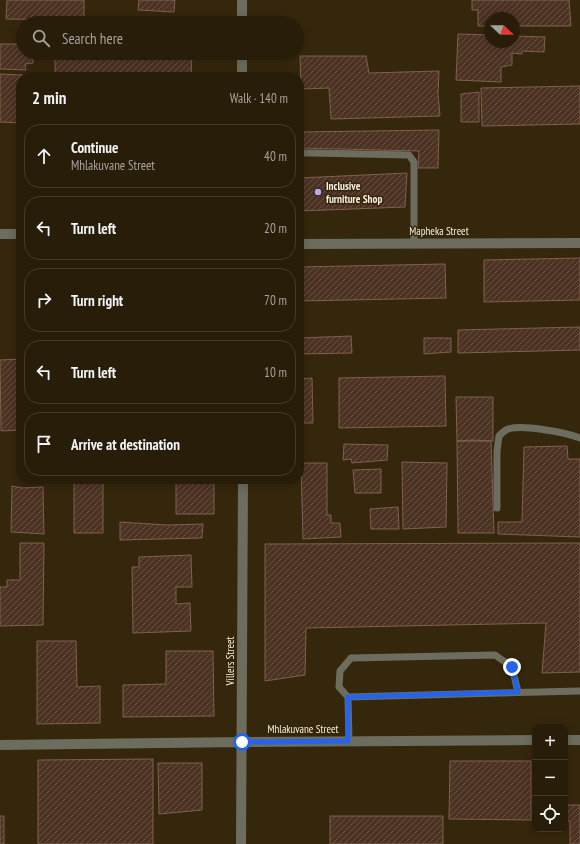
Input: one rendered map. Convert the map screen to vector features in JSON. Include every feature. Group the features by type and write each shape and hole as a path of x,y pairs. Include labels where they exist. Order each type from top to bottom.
{"street":[{"path":"242,0 242,16"},
{"path":"242,60 242,72"},
{"path":"0,234 16,234"},
{"name":"Mapheka Street","path":"304,244 580,243"},
{"name":"Villers Street","path":"241,844 243,484"},
{"name":"Mhlakuvane Street","path":"0,745 532,740"},
{"path":"568,740 580,740"}],"lane":[{"path":"304,153 409,155 414,162 414,243"},
{"path":"497,508 497,451 499,436 507,429 528,427 571,434 580,438"},
{"path":"348,741 348,697 339,687 340,671 351,658 495,655 512,667 518,692"},
{"path":"348,697 580,691"}],"building":[{"path":"7,0 84,0 84,16 16,16 16,19 6,19"},
{"path":"139,0 175,0 174,12 138,10"},
{"path":"472,0 569,0 571,26 520,26 520,12 484,12 484,26 478,26 478,10 472,10"},
{"path":"458,34 484,35 484,48 520,48 520,36 545,37 544,52 522,51 522,54 512,53 512,65 501,67 501,82 456,80"},
{"path":"0,44 16,44 16,60 33,60 33,63 25,64 26,70 0,69"},
{"path":"304,56 366,56 369,73 439,71 438,94 440,116 331,119 329,88 304,89 304,72 300,72 300,60 304,60"},
{"path":"55,60 192,60 191,72 55,72"},
{"path":"0,74 16,75 16,123 0,122"},
{"path":"580,86 580,124 482,126 481,88"},
{"path":"479,92 479,122 461,122 461,94"},
{"path":"439,130 438,168 418,168 419,151 304,148 304,132"},
{"path":"407,173 405,207 304,211 304,178"},
{"path":"580,258 580,300 484,302 484,260"},
{"path":"445,264 446,298 304,301 304,267"},
{"path":"580,327 580,350 458,353 458,330"},
{"path":"351,336 352,353 304,354 304,338"},
{"path":"424,338 451,338 451,352 424,354"},
{"path":"16,359 16,430 1,431 0,360"},
{"path":"445,376 446,426 339,428 339,378"},
{"path":"312,378 313,423 304,423 304,379"},
{"path":"456,397 493,397 493,441 457,441"},
{"path":"457,441 491,441 494,533 458,533"},
{"path":"344,444 388,445 387,460 352,463 351,459 343,460"},
{"path":"567,446 568,459 580,459 580,537 498,534 498,522 522,522 524,447"},
{"path":"402,462 447,463 446,527 403,529"},
{"path":"304,463 327,463 327,515 331,515 331,523 340,523 341,537 303,539 302,484 304,484"},
{"path":"381,469 381,493 355,493 353,470"},
{"path":"74,484 103,484 103,533 74,533"},
{"path":"176,484 214,484 214,514 176,514"},
{"path":"12,486 22,488 43,487 44,534 11,532"},
{"path":"398,507 399,529 371,529 370,509"},
{"path":"120,522 167,525 203,524 202,538 120,540"},
{"path":"20,543 44,543 43,625 0,626 0,587 7,587 7,580 20,580"},
{"path":"580,543 580,672 542,673 546,623 306,628 305,675 265,681 265,544"},
{"path":"191,555 192,587 176,587 176,604 190,603 191,631 133,633 132,567 139,567 139,557"},
{"path":"37,641 76,641 77,687 100,686 100,723 37,724"},
{"path":"166,651 213,651 214,716 123,717 123,685 166,684"},
{"path":"153,759 153,844 38,844 38,760"},
{"path":"450,761 531,761 531,820 449,819"},
{"path":"158,763 202,763 202,810 159,814"},
{"path":"568,805 580,805 580,844 570,844 570,821 568,821"},
{"path":"0,816 4,816 4,844 0,844"},
{"path":"330,816 443,816 443,844 330,844"}],"place":[{"name":"Inclusive furniture Shop","path":"318,192"}],"route":[{"path":"242,742 348,741 348,697 518,692 512,667"}]}
